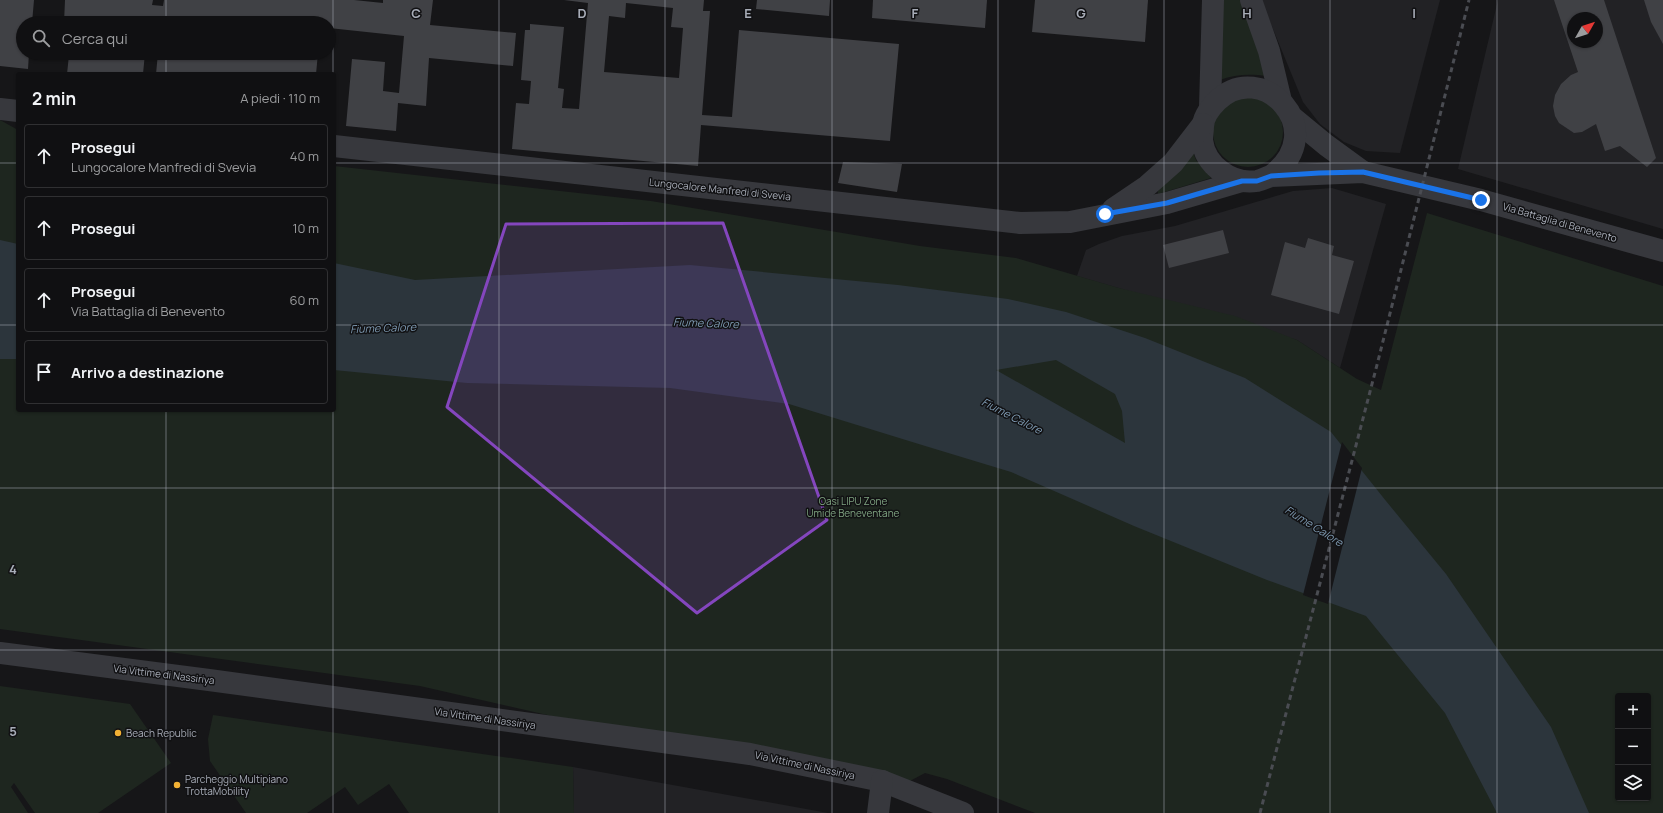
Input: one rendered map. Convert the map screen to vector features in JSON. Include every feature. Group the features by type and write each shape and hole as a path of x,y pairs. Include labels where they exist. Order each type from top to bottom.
{"street":[{"path":"1213,0 1207,116 1202,140 1206,154 1215,167 1227,176 1242,181 1257,181 1271,176 1282,168 1290,157 1295,144 1295,130 1251,0"},
{"path":"1207,116 1222,96 1236,89 1252,88 1268,92 1287,109"},
{"path":"0,109 16,111"},
{"name":"Via Battaglia di Benevento","path":"1287,109 1326,145 1363,172"},
{"name":"Lungocalore Manfredi di Svevia","path":"1105,214 1147,186 1173,163 1207,116"},
{"name":"Lungocalore Manfredi di Svevia","path":"336,146 1020,223 1070,222 1167,203 1242,181"},
{"name":"Via Battaglia di Benevento","path":"1271,176 1363,172 1481,200 1663,251"},
{"name":"Via Vittime di Nassiriya","path":"0,653 217,681 750,754 882,781 963,813"},
{"path":"878,813 882,781"}],"highlighted area":[{"path":"723,223 827,520 697,613 447,407 506,224"}],"shaded area":[{"path":"1261,0 1440,0 1400,153 1366,151 1344,142 1320,124 1303,102"},
{"path":"1498,0 1663,0 1663,229 1458,169"},
{"path":"1332,188 1386,204 1340,368 1297,340 1077,276 1086,250 1122,236 1175,226 1293,191"},
{"path":"573,767 828,813 574,813"}],"green space":[{"path":"1216,0 1241,0 1267,76 1243,75 1220,80"},
{"path":"1248,97 1267,103 1277,113 1283,132 1277,151 1267,161 1248,167 1229,161 1219,151 1213,132 1219,113 1229,103"},
{"name":"Oasi LIPU Zone Umide Beneventane","path":"0,120 16,129 16,412 336,412 336,166 651,201 920,246 1016,258 1119,288 1235,316 1297,340 1357,379 1381,390 1427,213 1663,286 1663,813 1035,813 947,779 925,773 891,791 420,686 0,629"},
{"path":"1191,147 1196,160 1211,178 1158,194 1158,191"},
{"path":"0,686 130,704 171,763 98,813 35,813 14,783 11,787 28,813 0,813"},
{"path":"213,715 573,767 574,813 409,813 389,784 358,805 345,787 307,813 246,813 210,761 208,739"}],"water":[{"path":"0,240 16,244 16,359 0,359"},
{"name":"Fiume Calore","path":"336,263 415,280 690,265 898,285 1008,299 1066,312 1145,338 1245,378 1331,432 1446,574 1551,727 1589,813 1497,813 1445,713 1366,616 1267,580 1134,526 1011,472 789,404 670,388 467,383 336,370","holes":["1056,360 1115,394 1122,411 1125,443 996,370"]}],"pier":[{"path":"1342,442 1362,468 1328,604 1303,595"}],"building":[{"path":"0,0 34,0 33,16 16,16 16,60 29,60 28,69 0,66"},
{"path":"65,0 153,0 152,5 163,6 164,0 354,0 383,3 383,0 433,0 430,25 516,33 513,66 429,58 426,106 398,103 396,131 346,126 352,59 385,62 383,91 399,93 404,36 336,29 336,16 64,16"},
{"path":"564,0 704,0 703,11 710,11 702,115 732,117 739,30 899,44 890,141 701,125 698,166 512,149 516,103 529,104 531,81 521,80 525,30 530,30 530,24 564,27 558,88 564,89 562,108 579,109 588,3","holes":["626,3 673,8 671,27 683,28 679,78 604,72 609,16 625,18"]},
{"path":"757,0 830,0 829,16 756,9"},
{"path":"873,0 987,0 985,28 872,18"},
{"path":"1035,0 1148,0 1145,42 1032,32"},
{"path":"1554,0 1604,0 1656,158 1647,167 1620,146 1605,151 1596,124 1582,132 1574,133 1559,123 1555,116 1553,106 1555,95 1561,84 1571,75 1578,72 1570,48 1603,48 1603,12 1567,12 1567,39"},
{"path":"1644,0 1663,0 1663,44 1651,22"},
{"path":"68,60 144,60 143,72 67,72"},
{"path":"157,60 317,60 316,72 156,72"},
{"path":"843,162 902,164 897,192 838,183"},
{"path":"1223,230 1229,253 1169,268 1163,245"},
{"path":"1308,238 1334,246 1332,255 1354,261 1339,314 1271,295 1285,242 1305,248"}],"railway":[{"path":"1260,813 1378,361 1469,0"}],"place":[{"name":"Beach Republic","path":"118,733"},
{"name":"Parcheggio Multipiano TrottaMobility","path":"177,785"}],"route":[{"path":"1105,214 1167,203 1242,181 1257,181 1271,176 1319,173 1363,172 1481,200"}]}
